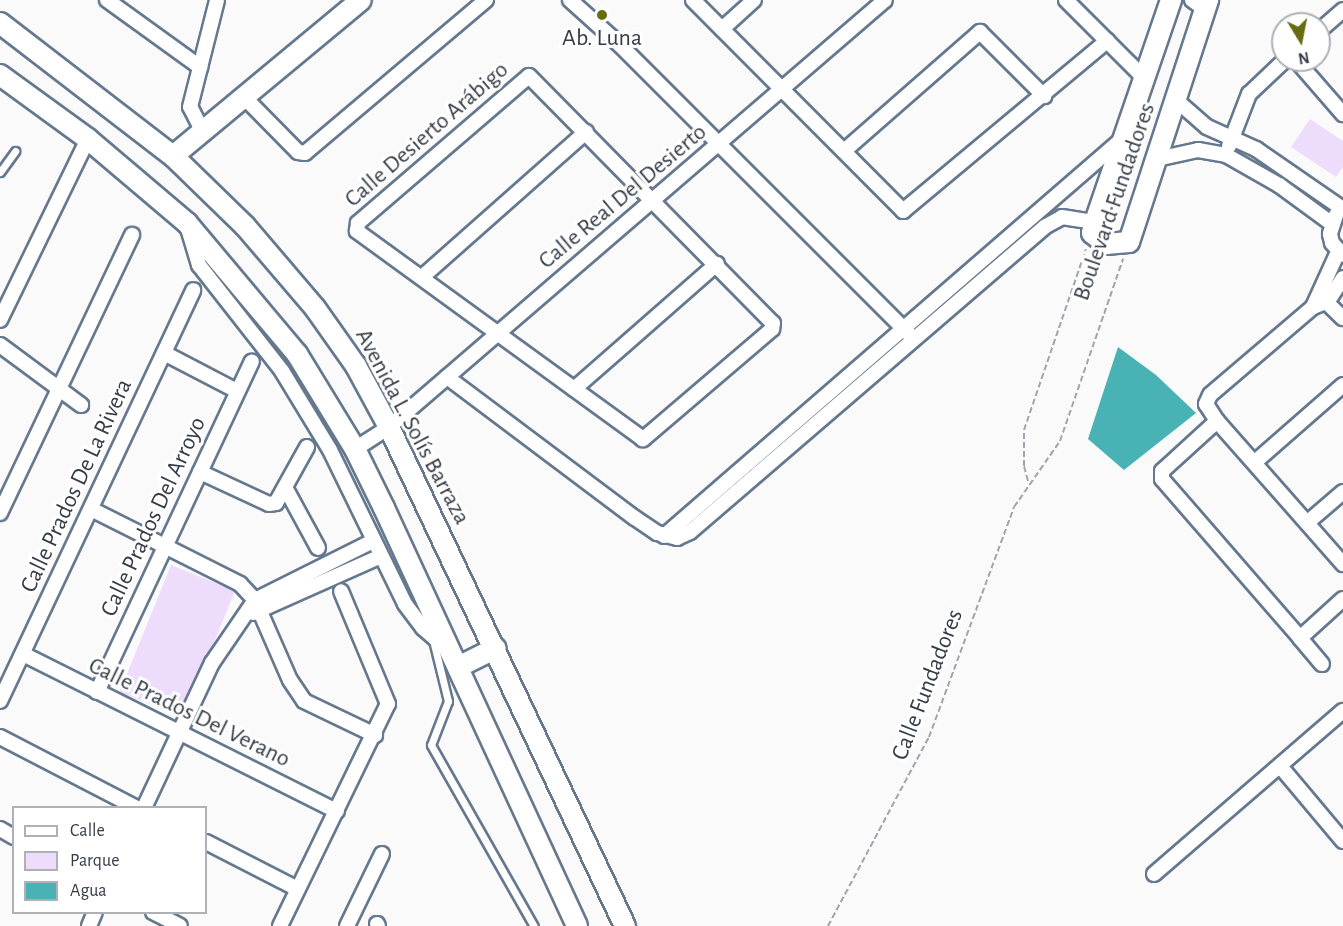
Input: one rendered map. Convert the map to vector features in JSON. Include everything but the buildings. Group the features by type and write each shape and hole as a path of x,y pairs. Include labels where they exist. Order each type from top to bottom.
{"main road":[{"path":"173,156 246,99 362,0"},
{"name":"Boulevard Fundadores","path":"1094,227 1121,140 1171,0"},
{"name":"Boulevard Fundadores","path":"1129,242 1176,100 1202,3"},
{"name":"Avenida L. Solís Barraza","path":"0,23 173,156 245,226 309,300 356,366 389,427 496,648 625,926"},
{"path":"0,75 88,139 187,223 259,304 297,354 355,449 577,926"},
{"path":"1094,227 1106,244 1129,242"},
{"path":"454,659 496,648"}],"street":[{"path":"106,0 200,67"},
{"path":"129,15 133,0"},
{"path":"202,132 190,112 217,0"},
{"path":"246,99 298,152 305,153 486,0"},
{"path":"570,0 914,340"},
{"path":"693,0 844,151 899,210 906,211 1107,41"},
{"path":"722,28 754,0"},
{"name":"Calle Real Del Desierto","path":"355,449 389,427 885,0"},
{"path":"1066,0 1143,77"},
{"path":"1331,20 1343,10"},
{"path":"844,151 980,32 986,34 1044,96"},
{"path":"1226,155 1249,94 1272,72"},
{"path":"1306,72 1343,114"},
{"name":"Calle Desierto Arábigo","path":"525,76 531,77 586,132 771,320 772,329 643,439 422,277 358,233 358,223 525,76"},
{"path":"1176,100 1207,127 1272,160 1343,209 1331,223 1330,234 1341,254 1319,301"},
{"path":"422,277 586,132"},
{"path":"0,320 88,139"},
{"path":"664,536 902,327 1121,140"},
{"path":"1157,159 1198,150 1226,155 1266,176 1331,223"},
{"path":"447,377 664,536 677,538 690,532 1055,220 1067,217 1094,227"},
{"path":"187,223 199,265 282,371 330,450 405,604 454,659"},
{"path":"0,513 132,235"},
{"path":"574,389 717,264"},
{"path":"1343,278 1209,395 1207,407 1343,564"},
{"name":"Calle Prados De La Rivera","path":"0,701 193,290"},
{"path":"1319,301 1343,318"},
{"path":"0,345 81,405"},
{"path":"164,353 237,391"},
{"name":"Calle Prados Del Arroyo","path":"97,692 252,361"},
{"path":"1255,462 1343,385"},
{"path":"1217,421 1162,471 1162,479 1322,664"},
{"path":"200,472 269,504 276,503 286,489 307,447"},
{"path":"286,489 318,548"},
{"path":"1308,522 1343,492"},
{"path":"92,509 240,584 258,606 290,680 304,701 375,735"},
{"path":"144,806 212,663 245,614 373,541"},
{"path":"258,606 381,556"},
{"path":"280,926 375,735 387,698 340,591"},
{"path":"1300,638 1343,599"},
{"name":"Calle Prados Del Verano","path":"23,654 337,811"},
{"path":"1154,874 1343,711"},
{"path":"0,737 135,806"},
{"path":"1280,766 1338,825 1343,841"},
{"path":"207,843 298,889"},
{"path":"347,926 382,854"},
{"path":"157,914 180,926"}],"lane":[{"path":"0,172 15,151"},
{"path":"433,638 448,701 431,745 534,926"}],"path":[{"name":"Boulevard Fundadores","path":"1029,482 1023,442 1031,408 1094,227"},
{"name":"Boulevard Fundadores","path":"1029,482 1052,455 1068,420 1129,242"},
{"name":"Calle Fundadores","path":"828,926 929,737 1002,534 1029,482"}],"green space":[{"path":"1310,119 1343,141 1343,167 1336,177 1291,147"},
{"path":"171,565 235,591 184,718 120,692"}],"water":[{"path":"1118,347 1156,375 1196,413 1124,470 1088,439"}],"place":[{"name":"Ab. Luna","path":"602,15"}]}
